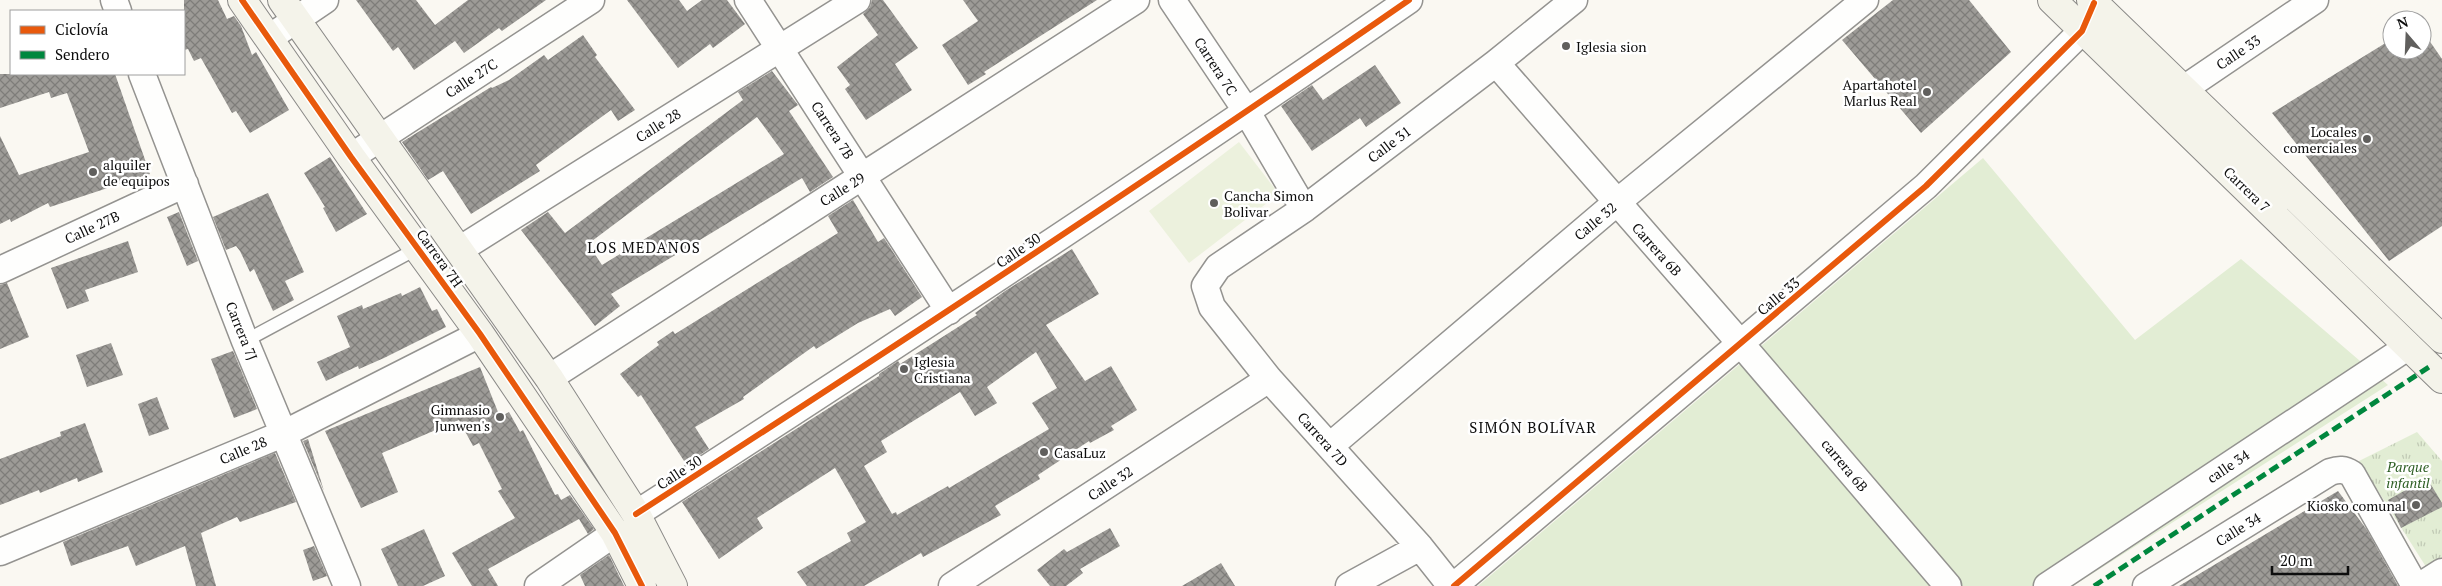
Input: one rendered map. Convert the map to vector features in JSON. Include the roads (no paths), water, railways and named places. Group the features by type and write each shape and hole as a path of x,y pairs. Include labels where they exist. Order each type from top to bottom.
{"street":[{"name":"Carrera 7H","path":"242,0 351,157 480,334 615,533 642,586"},
{"path":"269,38 289,10 325,0"},
{"name":"Calle 27C","path":"351,157 378,137 591,0"},
{"name":"Carrera 7B","path":"748,0 949,311"},
{"name":"Calle 28","path":"459,250 857,0"},
{"name":"Calle 29","path":"548,378 1136,0"},
{"name":"Carrera 7C","path":"1172,0 1247,112 1304,209"},
{"name":"Calle 30","path":"636,514 949,311 1247,112 1409,0"},
{"name":"Calle 31","path":"1204,286 1218,268 1304,209 1496,63 1546,8 1574,0"},
{"name":"Calle 32","path":"1330,446 1616,203 1865,0"},
{"name":"Carrera 7","path":"2052,0 2082,31 2171,97 2442,339"},
{"name":"Calle 33","path":"2171,97 2315,0"},
{"name":"Carrera 7","path":"2094,1 2171,97 2442,379"},
{"name":"Calle 33","path":"1453,586 1742,344 1926,186 2082,31 2094,1"},
{"name":"Carrera 7H","path":"289,10 548,378 636,514 672,586"},
{"name":"Carrera 6B","path":"1496,63 1616,203 1742,344"},
{"name":"Carrera 7J","path":"142,75 245,341 285,433 347,586"},
{"name":"Calle 27B","path":"0,270 185,184"},
{"name":"Carrera 7D","path":"1204,286 1212,307 1269,380 1330,446 1453,586"},
{"name":"Calle 28","path":"0,552 285,433 480,334"},
{"name":"carrera 6B","path":"1742,344 1948,586"},
{"name":"calle 34","path":"2047,586 2409,346"},
{"name":"Calle 32","path":"968,582 1269,380"},
{"name":"Calle 34","path":"2146,586 2330,472 2338,469 2352,474 2415,586"},
{"path":"538,586 615,533"},
{"path":"1349,586 1420,547"},
{"path":"2420,586 2442,572"}],"lane":[{"path":"245,341 418,248"}],"place":[{"name":"Iglesia sion","path":"1566,46"},
{"name":"Apartahotel Marlus Real","path":"1927,92"},
{"name":"Locales comerciales","path":"2367,139"},
{"name":"alquiler de equipos","path":"93,172"},
{"name":"Cancha Simon Bolivar","path":"1214,203"},
{"name":"Iglesia Cristiana","path":"904,369"},
{"name":"Gimnasio Junwen's","path":"500,417"},
{"name":"CasaLuz","path":"1044,452"},
{"name":"Kiosko comunal","path":"2416,505"}],"district":[{"name":"LOS MEDANOS","path":"644,247"},
{"name":"SIMÓN BOLÍVAR","path":"1533,427"}],"park label":[{"name":"Parque infantil","path":"2408,474"}]}
